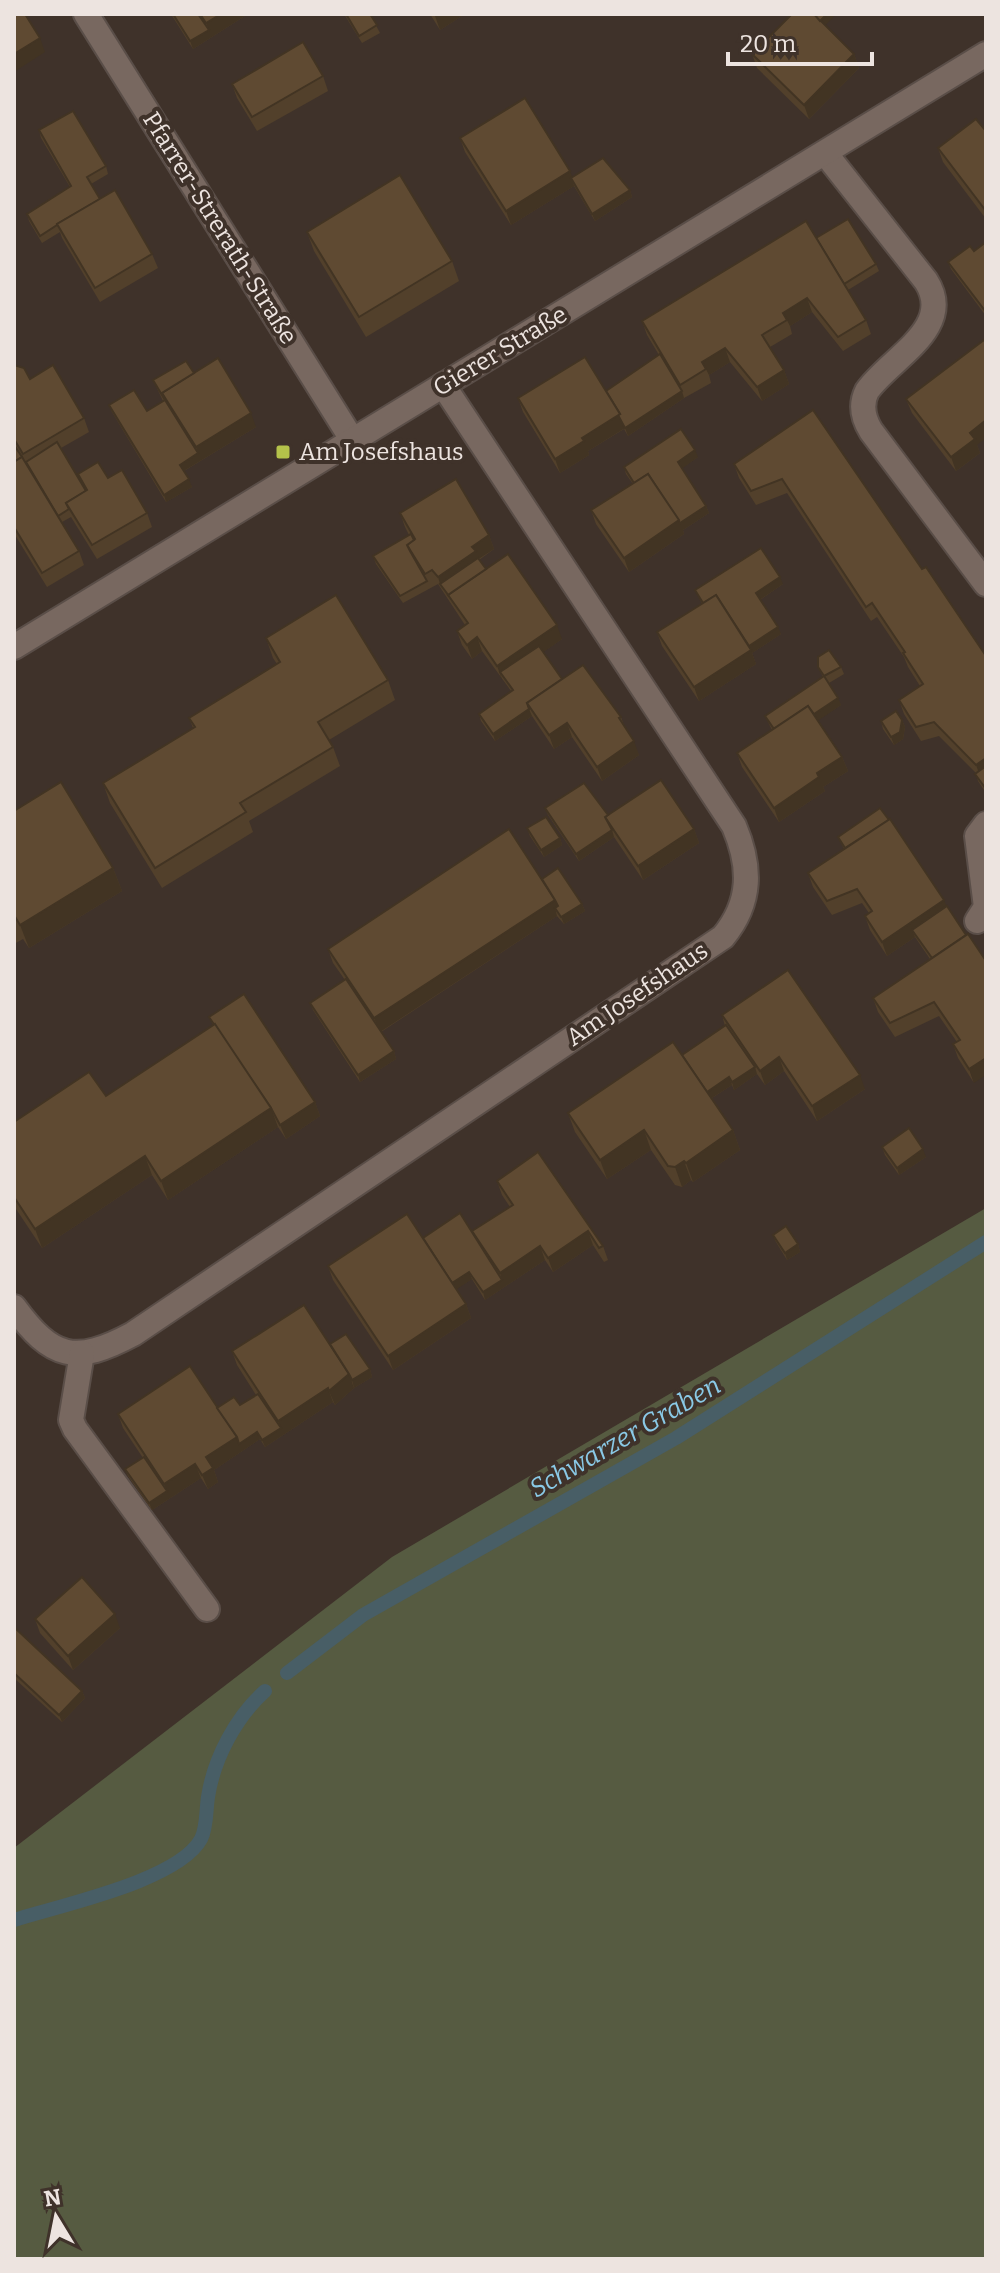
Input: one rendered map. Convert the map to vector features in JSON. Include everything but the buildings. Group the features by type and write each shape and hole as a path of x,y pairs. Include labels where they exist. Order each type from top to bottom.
{"street":[{"name":"Pfarrer-Strerath-Straße","path":"86,14 353,441"},
{"name":"Gierer Straße","path":"14,647 986,54"},
{"path":"825,153 926,281 936,302 934,315 923,333 867,391 862,410 867,424 986,584"},
{"name":"Am Josefshaus","path":"82,1353 104,1350 133,1334 723,937 734,924 743,905 744,849 734,826 443,385"},
{"path":"977,921 986,909 977,842 986,824"},
{"path":"14,1307 35,1335 54,1348 82,1353 71,1420 75,1429 207,1609"}],"green space":[{"path":"986,1208 986,2259 14,2259 14,1848 392,1557"}],"waterway":[{"name":"Schwarzer Graben","path":"287,1673 363,1615 676,1438 986,1242"},
{"name":"Schwarzer Graben","path":"14,1920 116,1890 169,1867 188,1854 203,1835 211,1782 221,1753 245,1713 265,1691"}],"place":[{"name":"Am Josefshaus","path":"283,452"}]}
